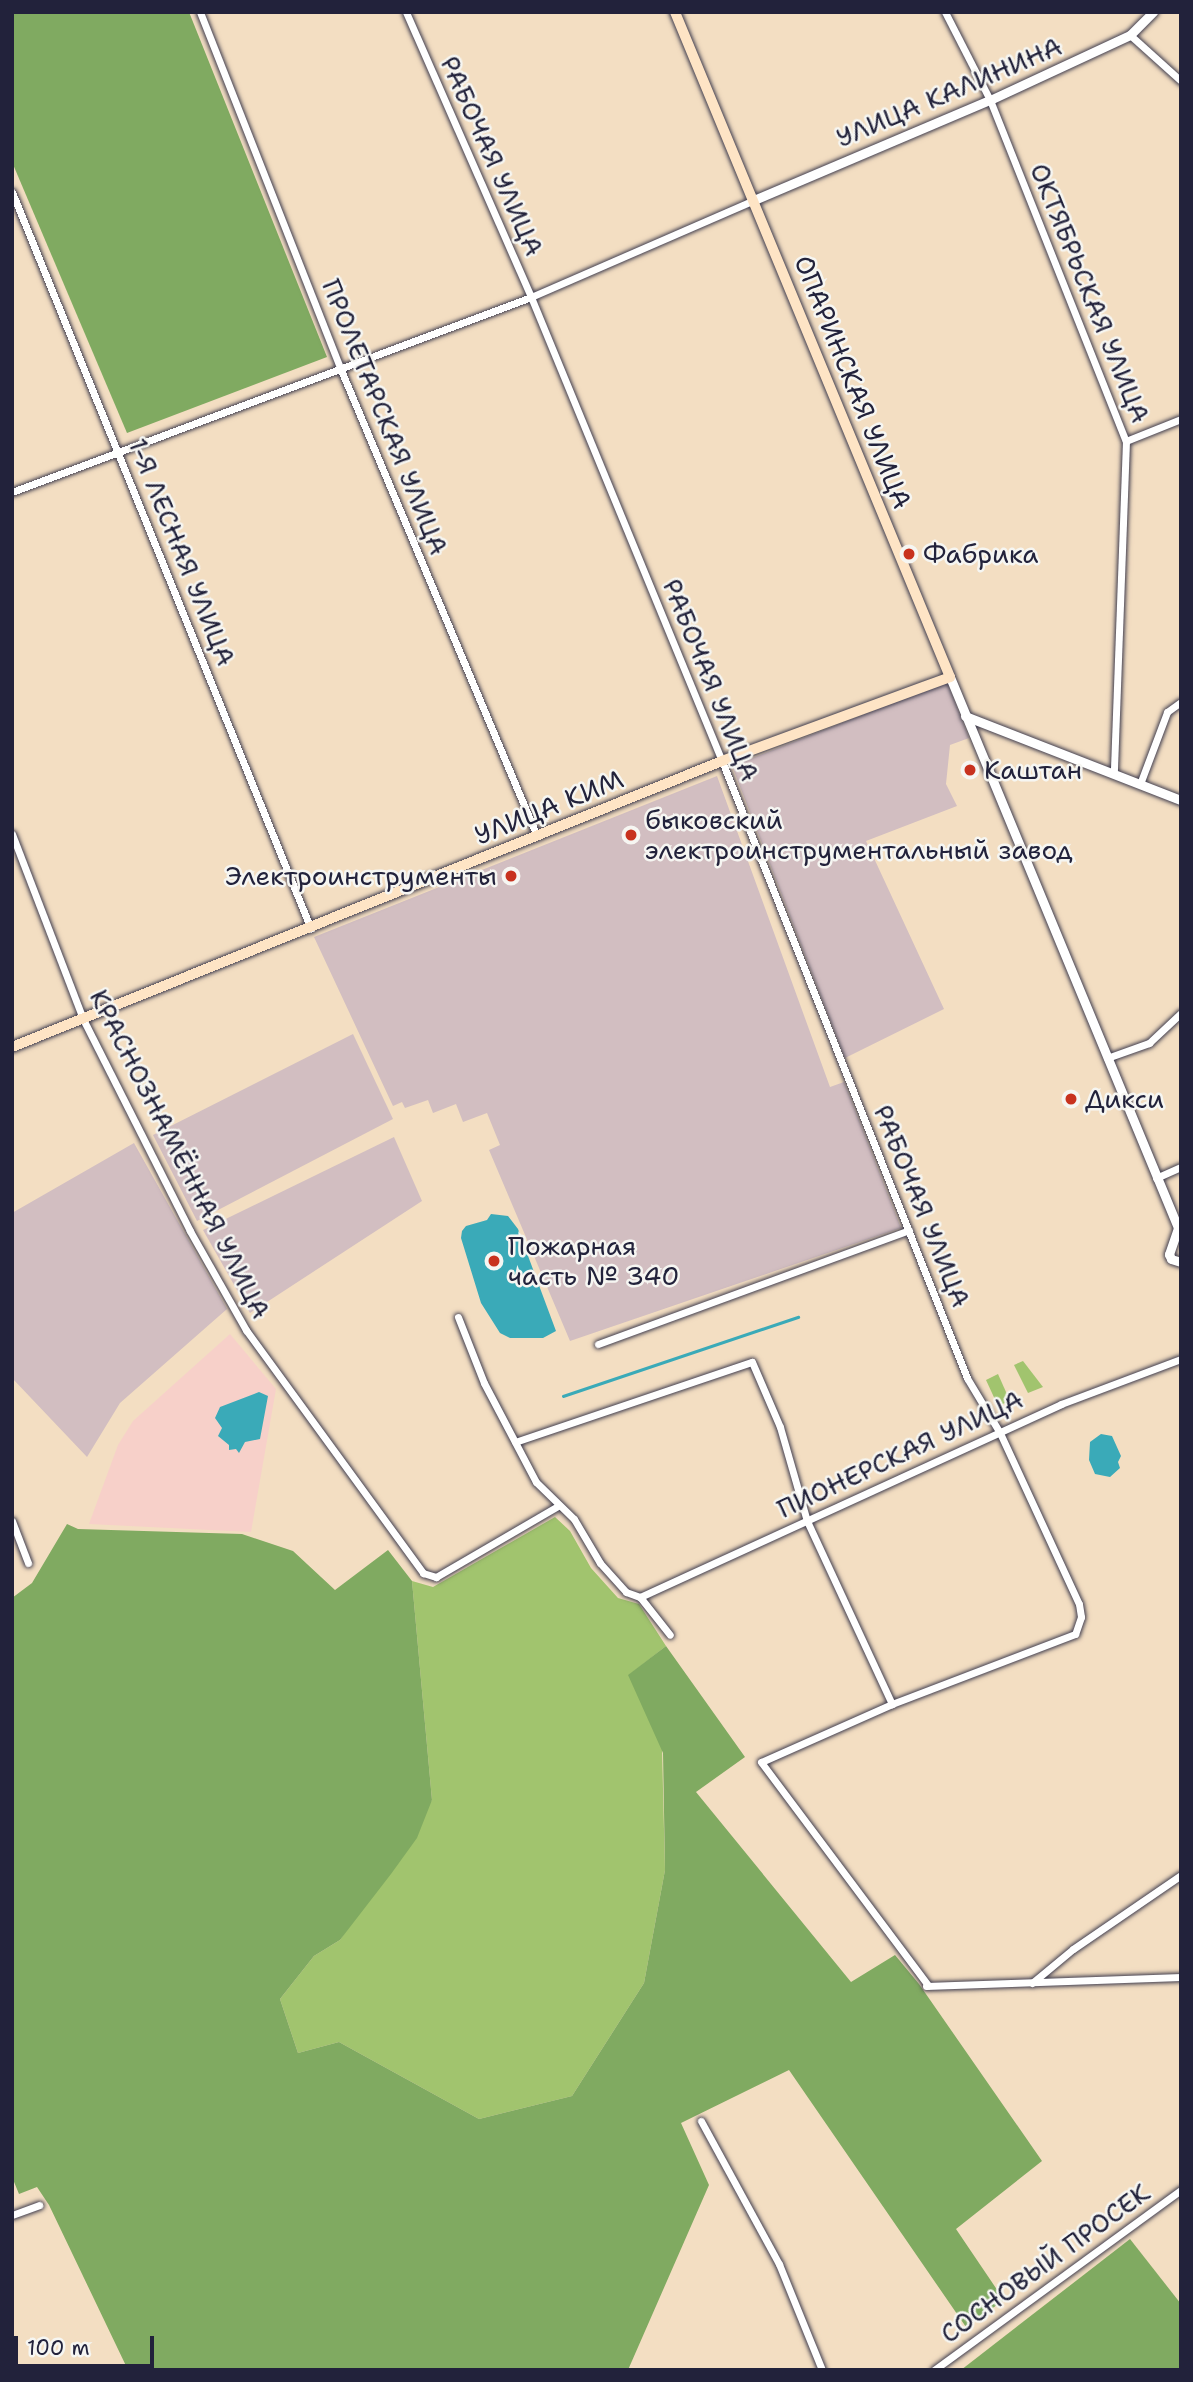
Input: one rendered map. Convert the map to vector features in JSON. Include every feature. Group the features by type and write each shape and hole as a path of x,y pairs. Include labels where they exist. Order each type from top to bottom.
{"main road":[{"name":"ОПАРИНСКАЯ УЛИЦА","path":"675,12 950,677"},
{"name":"УЛИЦА КИМ","path":"12,1047 311,929 722,761 950,677"}],"street":[{"name":"ПРОЛЕТАРСКАЯ УЛИЦА","path":"200,12 341,370 537,836"},
{"name":"РАБОЧАЯ УЛИЦА","path":"406,12 531,297 722,761 967,1378 1000,1433 1079,1604 1081,1617 1075,1634 892,1704"},
{"name":"ОКТЯБРЬСКАЯ УЛИЦА","path":"945,12 990,100 1126,441 1114,773"},
{"name":"УЛИЦА КАЛИНИНА","path":"754,200 990,100 1130,35 1153,12"},
{"path":"1130,35 1181,81"},
{"name":"1-Я ЛЕСНАЯ УЛИЦА","path":"12,192 311,929"},
{"path":"12,492 531,297 754,200"},
{"path":"1126,441 1181,419"},
{"name":"ОПАРИНСКАЯ УЛИЦА","path":"950,677 1179,1231"},
{"path":"1140,784 1167,712 1181,702"},
{"path":"965,716 1181,800"},
{"name":"КРАСНОЗНАМЁННАЯ УЛИЦА","path":"12,834 83,1019 190,1231 246,1330 423,1573 436,1577 558,1506"},
{"path":"1107,1058 1149,1043 1181,1013"},
{"path":"1156,1178 1181,1167"},
{"path":"598,1344 909,1230"},
{"path":"1179,1231 1169,1254 1171,1259 1181,1262"},
{"path":"458,1317 484,1383 536,1482 574,1519 600,1563 626,1592 640,1597 670,1636"},
{"name":"ПИОНЕРСКАЯ УЛИЦА","path":"640,1597 1061,1404 1181,1359"},
{"path":"515,1442 752,1362 780,1427 807,1521 892,1704 761,1762 926,1986 1181,1977"},
{"path":"12,1521 28,1563"},
{"path":"1031,1983 1073,1949 1181,1875"},
{"path":"701,2121 779,2264 822,2370"},
{"name":"СОСНОВЫЙ ПРОСЕК","path":"934,2370 1181,2190"},
{"path":"12,2215 39,2205"}],"shaded area":[{"path":"947,682 969,738 950,745 946,784 957,806 866,841 944,1009 845,1058 732,766"},
{"path":"717,776 830,1087 844,1082 901,1228 570,1341 489,1150 500,1145 487,1113 463,1122 456,1104 433,1113 428,1100 405,1108 402,1102 393,1106 314,937"},
{"path":"353,1034 393,1119 197,1221 153,1135"},
{"path":"394,1137 422,1201 250,1313 203,1230"},
{"path":"134,1143 227,1309 120,1403 87,1457 12,1378 12,1213"},
{"path":"230,1334 276,1389 251,1532 89,1524 118,1445 133,1421"}],"green space":[{"path":"12,12 189,12 327,357 127,433 12,162"},
{"path":"1023,1361 1043,1387 1028,1393 1014,1365"},
{"path":"998,1374 1010,1401 998,1406 986,1380"},
{"path":"555,1517 570,1531 591,1568 618,1598 639,1604 666,1646 629,1675 662,1748 665,1870 644,1983 572,2096 479,2119 339,2042 298,2053 280,1999 314,1956 340,1940 432,1800 412,1581 433,1587"},
{"path":"67,1524 78,1529 242,1534 293,1551 335,1590 388,1550 412,1581 432,1800 417,1838 391,1874 340,1940 314,1956 280,1999 298,2053 339,2042 479,2119 572,2096 644,1983 665,1870 663,1753 628,1675 666,1646 745,1757 696,1792 851,1982 895,1955 919,1984 1042,2161 956,2229 1004,2300 966,2327 789,2070 681,2123 709,2185 628,2370 128,2370 49,2205 37,2187 19,2194 12,2177 12,1598 32,1583"},
{"path":"1130,2239 1181,2304 1181,2370 961,2370"}],"water":[{"path":"491,1214 508,1216 518,1229 556,1331 543,1338 510,1338 500,1333 481,1303 461,1238 466,1226 487,1220"},
{"path":"259,1392 268,1396 260,1439 245,1442 239,1453 236,1449 229,1450 229,1445 218,1436 222,1428 215,1418 220,1407"},
{"path":"1101,1434 1112,1436 1121,1456 1118,1462 1120,1468 1110,1477 1095,1474 1089,1460 1090,1442"}],"waterway":[{"path":"563,1396 798,1317"}],"place":[{"name":"Фабрика","path":"909,554"},
{"name":"Каштан","path":"970,770"},
{"name":"быковский электроинструментальный завод","path":"631,835"},
{"name":"Электроинструменты","path":"511,876"},
{"name":"Дикси","path":"1071,1099"},
{"name":"Пожарная часть № 340","path":"494,1261"}]}
